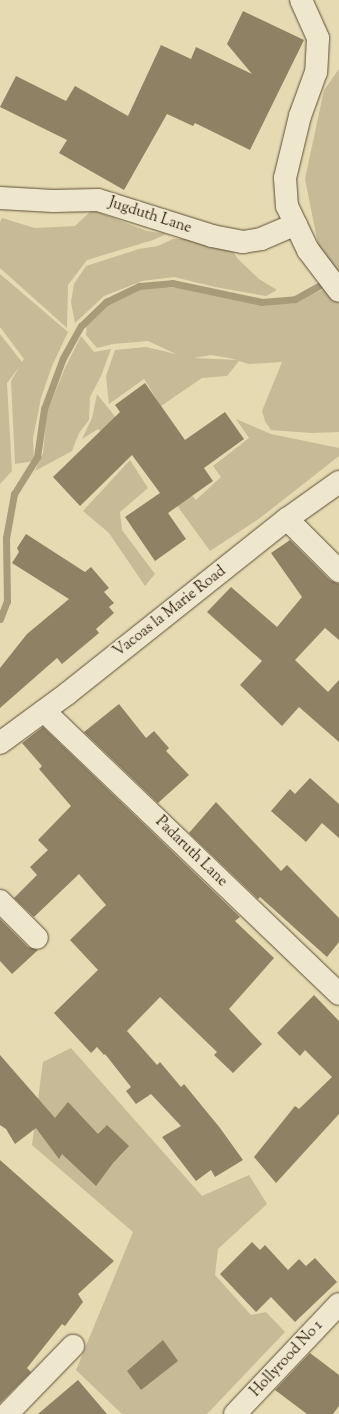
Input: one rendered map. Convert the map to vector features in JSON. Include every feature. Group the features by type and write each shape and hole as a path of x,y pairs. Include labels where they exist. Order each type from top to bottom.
{"street":[{"path":"300,0 318,38 316,72 300,116 285,178 287,206 308,250 339,291"},
{"name":"Jugduth Lane","path":"0,198 98,200 212,236 243,242 261,239 296,224"},
{"name":"Vacoas la Marie Road","path":"0,743 44,711 287,519 339,482"},
{"path":"287,519 339,571"},
{"name":"Padaruth Lane","path":"44,711 339,994"},
{"path":"0,901 37,938"},
{"name":"Hollyrood No 1","path":"235,1414 339,1304"},
{"path":"7,1414 73,1346"}],"shaded area":[{"path":"339,69 339,282 323,269 305,179 324,90"},
{"path":"92,210 147,231 166,234 153,240 87,260 68,285 67,328 0,268 0,222 2,218 35,228 75,226"},
{"path":"173,239 191,239 230,247 238,259 259,279 277,290 266,296 215,287 174,277 142,281 104,296 75,323 71,302 74,284 86,266 139,249 158,246"},
{"path":"0,274 68,332 52,366 41,398 33,438 34,461 15,464 11,381 20,366 7,383 12,471 0,484 0,334 22,362 24,359 0,327"},
{"path":"165,287 180,288 264,306 297,301 326,288 339,303 339,432 312,433 271,430 265,421 262,411 282,362 249,364 239,361 227,376 202,378 161,406 144,379 109,404 106,376 115,350 146,347 176,354 148,341 113,344 97,348 86,335 87,324 107,304 136,290","holes":["211,355 237,360 194,358"]},
{"path":"81,336 94,352 111,349 101,376 90,397 89,420 79,433 72,451 35,471 43,453 47,412 65,368"},
{"path":"97,394 132,438 121,450 98,429 82,439 92,418"},
{"path":"236,419 271,434 339,448 339,456 260,518 210,551 168,493 181,483 196,500 221,477 213,466 249,438"},
{"path":"130,460 148,488 120,512 122,530 155,574 145,586 109,533 83,511"},
{"path":"71,1048 202,1196 249,1175 267,1204 218,1249 215,1275 251,1315 266,1312 285,1332 207,1414 122,1414 76,1370 133,1232 32,1145 43,1062"}],"building":[{"path":"243,11 304,40 250,150 195,123 193,126 167,114 124,190 59,153 67,140 0,107 16,76 66,101 75,86 128,116 161,45 191,59 196,47 252,74 227,44"},
{"path":"145,383 185,440 225,412 244,439 204,468 213,481 168,513 186,539 155,561 125,517 160,493 132,455 80,506 53,477 120,412 115,405"},
{"path":"26,534 85,572 91,567 109,588 104,592 114,603 109,607 114,613 96,629 99,633 62,664 57,658 0,708 0,668 27,634 69,599 12,563 19,552 17,548"},
{"path":"290,540 330,580 339,584 339,640 325,628 295,660 328,692 339,680 339,742 299,707 282,726 240,685 262,661 207,612 231,587 277,627 302,597 271,553"},
{"path":"119,704 146,738 154,731 169,748 166,751 189,775 158,803 84,732"},
{"path":"43,727 240,917 235,921 274,958 229,1009 262,1044 233,1073 214,1055 217,1052 160,997 127,1031 157,1065 160,1062 181,1087 184,1084 220,1128 243,1160 215,1177 211,1170 196,1181 162,1137 181,1126 151,1094 136,1104 126,1091 131,1087 105,1054 104,1055 97,1047 91,1053 54,1013 98,970 70,940 106,905 79,874 34,917 14,898 37,875 30,867 48,850 38,840 71,806 39,769 42,766 22,743"},
{"path":"310,778 339,804 339,838 322,823 306,842 271,811 290,789 295,794"},
{"path":"216,802 281,871 287,865 339,918 339,942 327,957 260,897 258,899 189,833"},
{"path":"0,919 28,947 38,950 12,974 0,961"},
{"path":"314,995 339,1021 339,1114 276,1183 254,1157 295,1106 299,1109 332,1077 305,1050 300,1056 277,1033"},
{"path":"0,1055 55,1118 68,1102 98,1134 107,1125 129,1146 113,1163 96,1186 62,1154 59,1159 36,1128 15,1144 6,1129 0,1125"},
{"path":"0,1160 114,1261 78,1294 83,1302 65,1326 62,1324 27,1368 31,1372 0,1403"},
{"path":"252,1242 260,1250 265,1245 288,1270 299,1259 306,1266 315,1258 337,1282 295,1322 271,1297 256,1312 220,1274"},
{"path":"163,1340 178,1361 141,1390 127,1371"},
{"path":"310,1353 339,1375 339,1406 333,1414 307,1414 275,1390"},
{"path":"78,1380 107,1414 38,1414"}],"waterway":[{"path":"0,619 7,601 6,538 14,494 37,457 44,409 63,358 81,326 106,302 139,286 172,283 262,302 295,299 329,280"}]}
